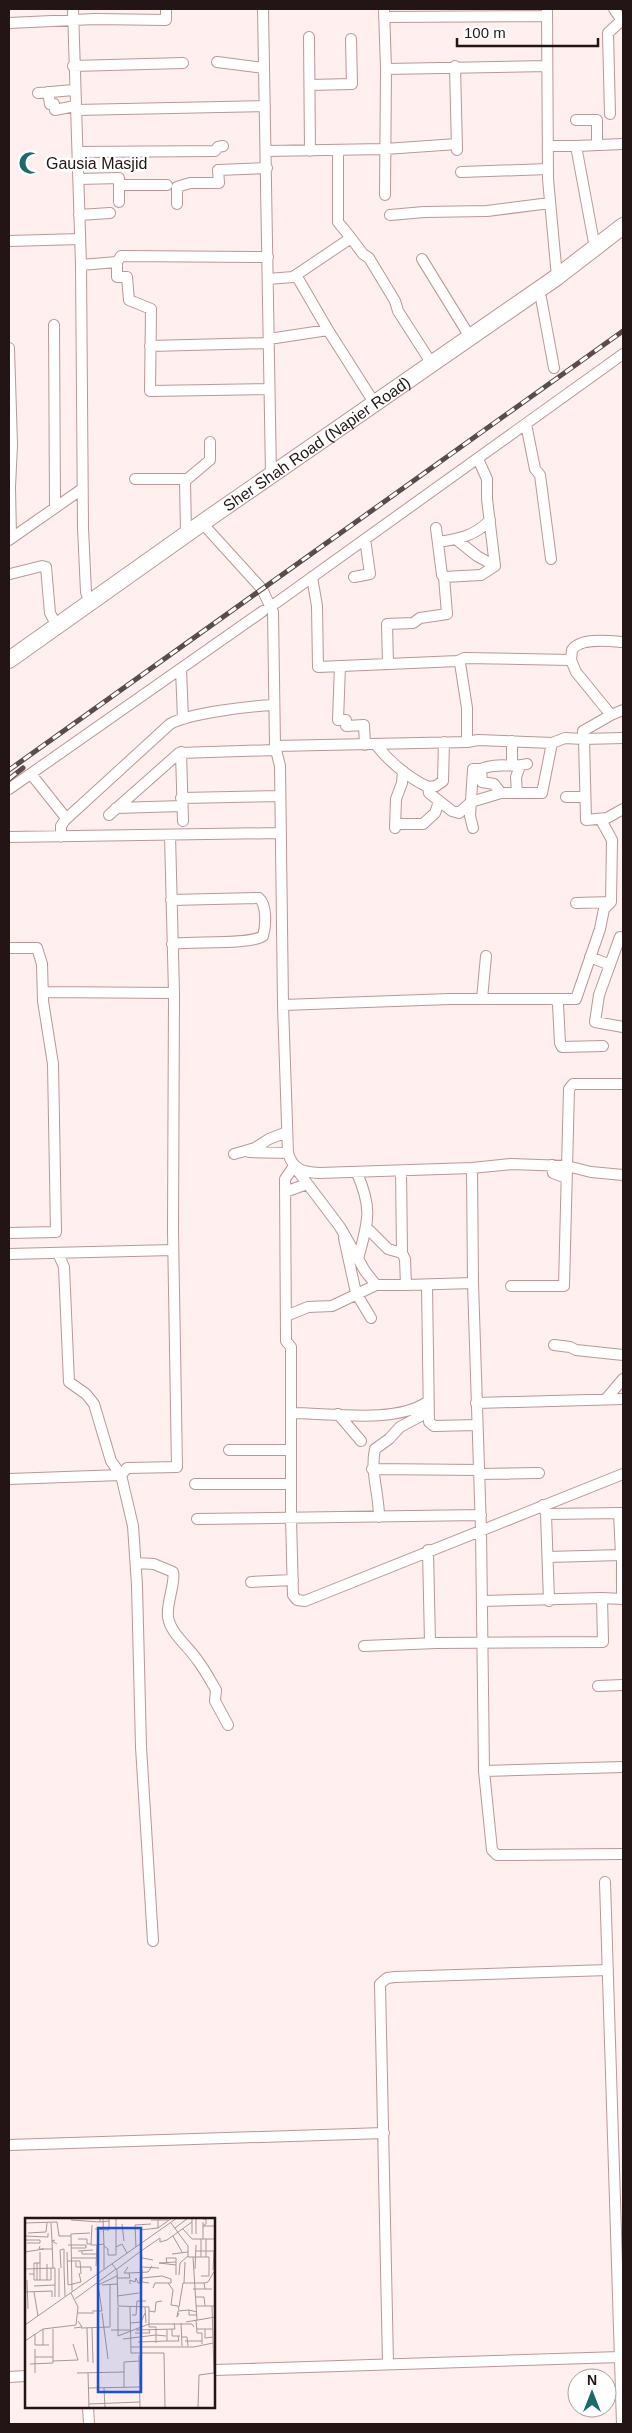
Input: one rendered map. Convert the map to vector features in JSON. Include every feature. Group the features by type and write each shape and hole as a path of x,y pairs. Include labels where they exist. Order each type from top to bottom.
{"main road":[{"name":"Sher Shah Road (Napier Road)","path":"9,660 186,534 206,527 271,475 556,277 623,226"},
{"name":"Sher Shah Road (Napier Road)","path":"9,669 206,527 541,298 623,238"}],"street":[{"path":"73,9 74,90 79,152 82,489 86,592 90,603"},
{"path":"9,23 73,20 166,20 166,9"},
{"path":"263,9 271,475"},
{"path":"610,114 608,33 623,21 614,9"},
{"path":"385,194 386,69 384,13 547,12 548,169 556,277"},
{"path":"309,37 310,151"},
{"path":"310,85 352,84 351,40"},
{"path":"217,62 264,68"},
{"path":"73,66 183,63"},
{"path":"386,69 455,66 547,66"},
{"path":"266,151 457,147 455,66"},
{"path":"74,90 43,92 50,104 54,104 55,110 75,108 265,106"},
{"path":"576,120 597,120 597,145"},
{"path":"548,146 623,144"},
{"path":"79,152 215,151 218,147 223,146"},
{"path":"576,146 595,248"},
{"path":"338,150 338,222 362,254 369,258 395,301 398,311 432,364"},
{"path":"119,185 219,183 218,170 267,168"},
{"path":"461,172 548,169"},
{"path":"79,178 119,178 119,202"},
{"path":"174,184 177,204"},
{"path":"390,215 424,212 487,212 550,203"},
{"path":"79,215 110,213"},
{"path":"268,279 296,275 351,238"},
{"path":"9,241 80,239"},
{"path":"268,257 121,256 117,262 117,277 127,277 129,300 151,309 150,391 269,389"},
{"path":"422,259 470,337"},
{"path":"81,265 117,262"},
{"path":"296,275 375,404"},
{"path":"541,298 554,368"},
{"path":"54,325 55,507"},
{"path":"150,346 269,341 328,330"},
{"path":"9,348 12,435 10,539"},
{"path":"276,603 623,354"},
{"path":"526,424 535,469 540,475 551,559"},
{"path":"135,479 186,479 210,460 210,442"},
{"path":"478,459 487,479 495,566"},
{"path":"186,479 186,534"},
{"path":"10,539 82,489"},
{"path":"438,542 457,540 474,534 490,520"},
{"path":"206,527 262,589 273,612 274,705 276,748 280,766 283,1005 288,1153 307,1184 343,1232 358,1259 376,1285"},
{"path":"388,664 387,624 413,623 420,618 447,614 444,577 436,528"},
{"path":"354,577 370,574 365,539"},
{"path":"457,540 477,556 495,566"},
{"path":"10,574 46,566 50,613 56,626"},
{"path":"444,577 481,575 495,566"},
{"path":"312,578 317,606 318,667 458,660 464,658 571,660"},
{"path":"9,789 263,611"},
{"path":"611,714 576,672 571,660 572,650 578,644 607,641 623,642"},
{"path":"458,660 462,666 467,708 467,742"},
{"path":"340,666 338,720 346,720 346,726 364,725 370,745 403,771 428,787 436,786 443,781 444,742"},
{"path":"181,669 183,719"},
{"path":"61,837 61,826 66,818 176,721 251,706 274,705"},
{"path":"623,710 611,714 583,731 586,820 601,820 623,809"},
{"path":"280,796 182,802 113,812 175,755 181,752 467,742 478,740 552,743 565,738 623,738"},
{"path":"512,741 520,765 516,777 517,793"},
{"path":"428,787 429,793 439,802 459,813 471,802 501,793 542,792 552,743"},
{"path":"181,752 183,821"},
{"path":"474,828 470,816 472,769 481,769 497,764 520,765"},
{"path":"481,769 482,782 494,784 501,793"},
{"path":"403,771 402,783 396,799 395,826 423,824 435,813 439,802"},
{"path":"30,774 66,818"},
{"path":"566,797 585,797"},
{"path":"283,1005 482,999 576,999 604,909 611,902 612,840 601,820"},
{"path":"9,837 281,833"},
{"path":"9,1479 121,1475 127,1468 177,1467 173,1250 174,993 170,835"},
{"path":"612,840 623,838"},
{"path":"171,900 259,898 264,906 263,936 253,940 172,944"},
{"path":"576,904 611,902"},
{"path":"623,938 620,937 599,994 595,1022 623,1027"},
{"path":"9,948 37,948 42,964 43,992 53,1064 56,1232 9,1233"},
{"path":"482,999 486,956"},
{"path":"590,958 610,965"},
{"path":"43,992 174,993"},
{"path":"554,999 558,1004 560,1043 562,1047 604,1046"},
{"path":"511,1286 564,1286 567,1255 566,1178 569,1089 573,1084 623,1084"},
{"path":"287,1132 269,1139 255,1148 237,1153 288,1153"},
{"path":"296,1168 319,1173 357,1173 472,1168 511,1164 567,1166 591,1172 623,1175"},
{"path":"552,1166 555,1176 566,1178"},
{"path":"296,1168 284,1179 286,1341 291,1347 290,1518 293,1595 297,1600 305,1601 428,1550 481,1530 545,1510 623,1474"},
{"path":"472,1168 476,1403 481,1515 484,1770 490,1841 492,1850 497,1855 623,1854"},
{"path":"401,1171 402,1253 405,1260 406,1285"},
{"path":"357,1173 365,1191 369,1214 358,1259"},
{"path":"285,1192 307,1184"},
{"path":"366,1228 388,1249 402,1253"},
{"path":"343,1232 356,1293 371,1318"},
{"path":"9,1254 173,1250"},
{"path":"58,1253 64,1267 69,1382 86,1394 94,1404 111,1461 121,1475 133,1526 136,1563 141,1747 153,1942"},
{"path":"286,1316 308,1307 332,1306 376,1285 473,1284"},
{"path":"427,1285 428,1407 431,1426 477,1425"},
{"path":"554,1345 570,1347 576,1350 623,1355"},
{"path":"606,1400 623,1379"},
{"path":"476,1403 623,1399"},
{"path":"291,1414 371,1416 428,1407"},
{"path":"379,1517 379,1500 372,1469 375,1449 389,1439 400,1427 428,1407"},
{"path":"338,1414 362,1441"},
{"path":"229,1450 291,1450"},
{"path":"372,1469 539,1473"},
{"path":"195,1484 291,1484"},
{"path":"482,1601 623,1598 621,1513 545,1510"},
{"path":"545,1510 549,1600"},
{"path":"197,1519 481,1515"},
{"path":"428,1550 430,1643"},
{"path":"548,1557 622,1556"},
{"path":"136,1563 154,1564 173,1572 174,1577 171,1586 168,1616 171,1627 193,1653 216,1690 215,1701 228,1725"},
{"path":"251,1582 293,1580"},
{"path":"364,1646 430,1643 603,1642 602,1598"},
{"path":"598,1686 623,1685"},
{"path":"484,1770 623,1767"},
{"path":"605,1882 622,2424"},
{"path":"388,2363 380,1984 387,1978 608,1970"},
{"path":"9,2144 384,2133"},
{"path":"215,2370 620,2357"},
{"path":"9,2377 25,2376"},
{"path":"88,2408 88,2424"}],"railway":[{"path":"9,770 623,331"},
{"path":"9,779 23,768"}],"place":[{"name":"Gausia Masjid","path":"30,163"}]}
